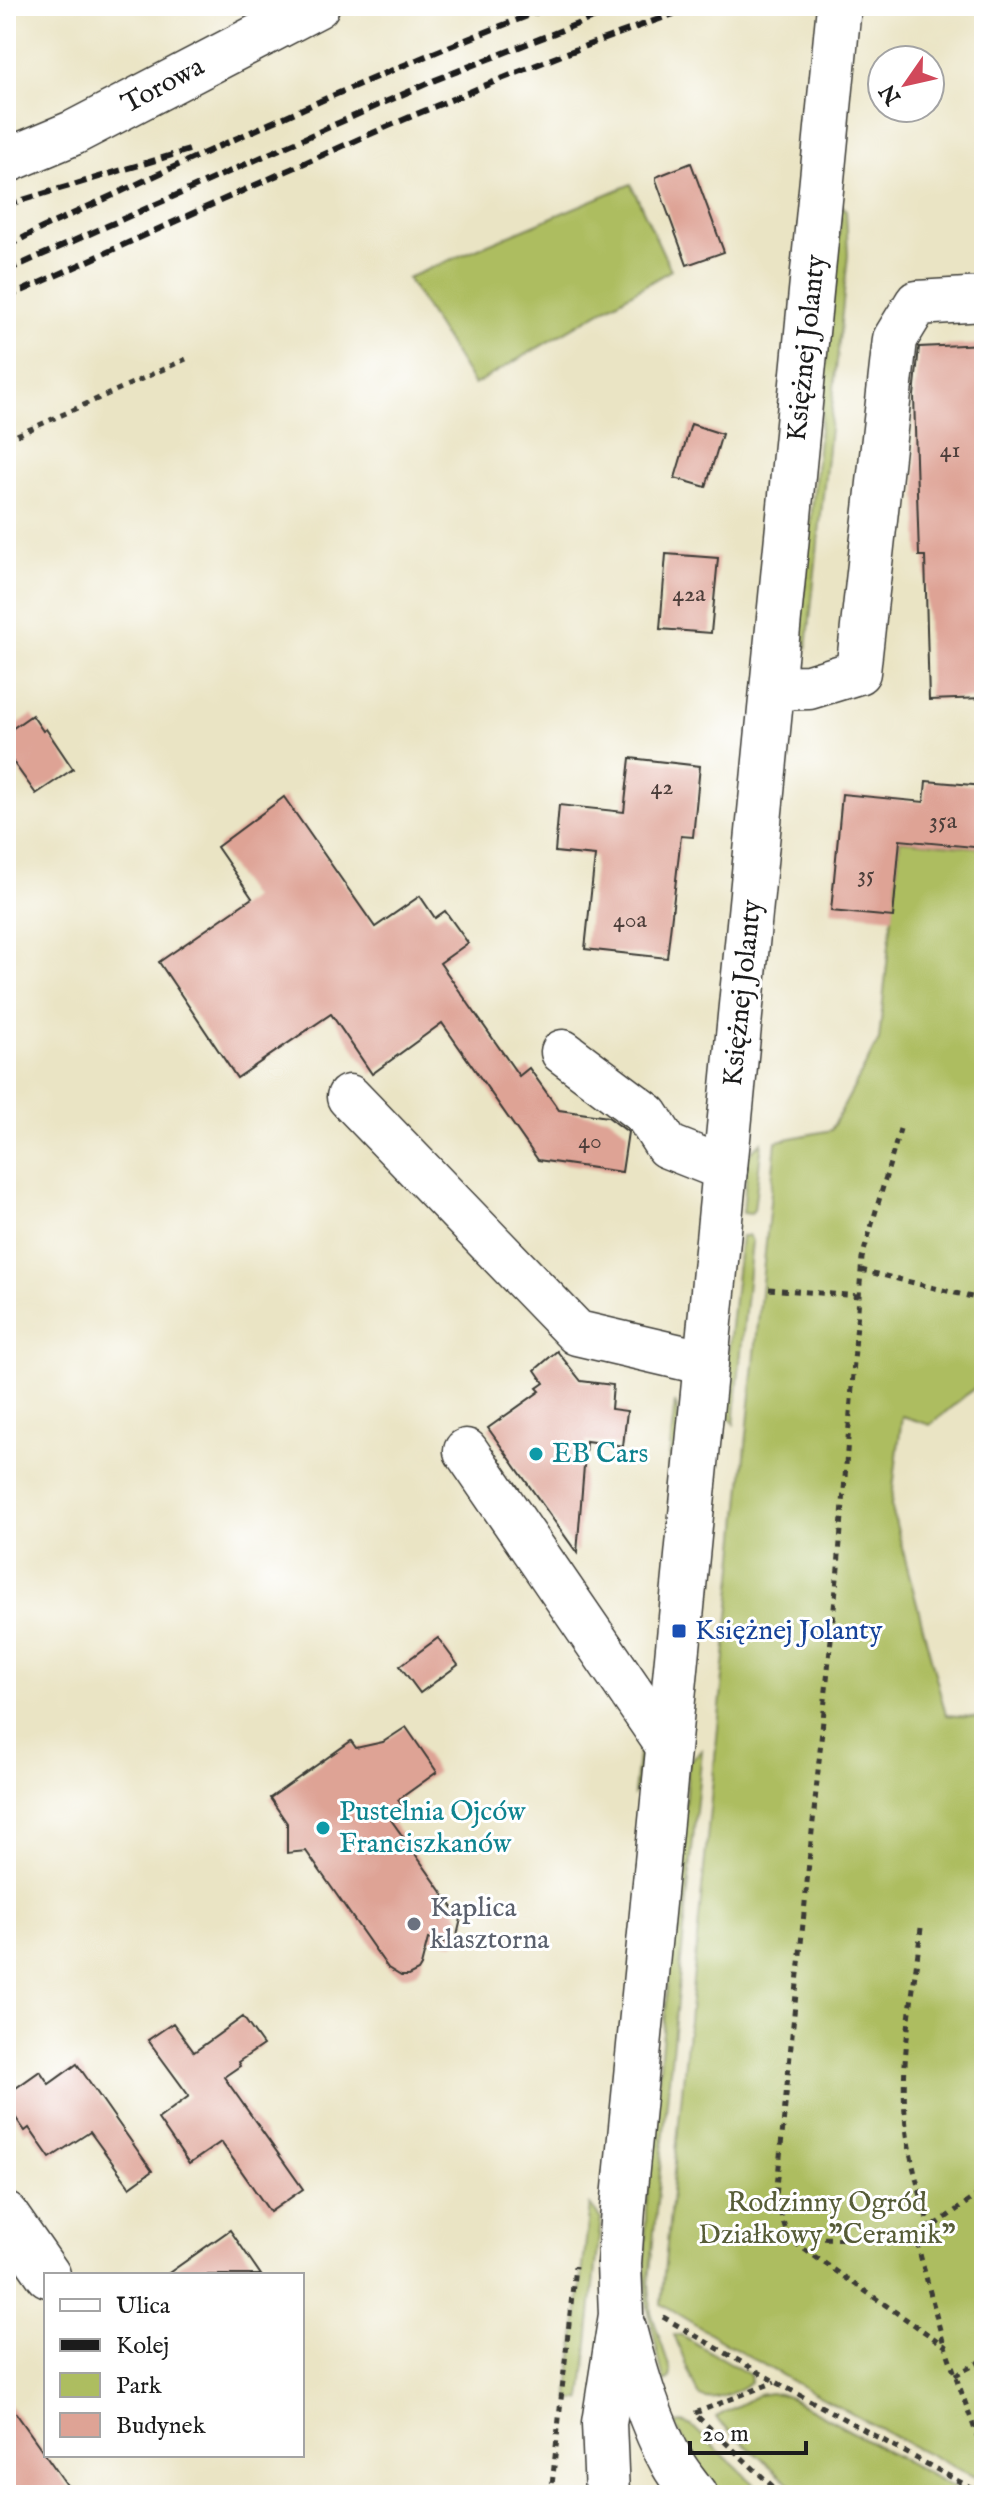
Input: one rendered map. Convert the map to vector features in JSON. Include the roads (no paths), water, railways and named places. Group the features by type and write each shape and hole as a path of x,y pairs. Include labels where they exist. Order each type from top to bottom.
{"street":[{"name":"Torowa","path":"6,161 73,133 317,6"},
{"name":"Księżnej Jolanty","path":"695,2495 673,2464 634,2368 641,2315 619,2263 839,6"},
{"path":"773,688 809,687 858,672 895,339 917,303 984,299"},
{"path":"563,1052 647,1115 667,1146 725,1169"},
{"path":"349,1097 577,1333 706,1363"},
{"path":"466,1451 668,1746"},
{"path":"6,2215 47,2273"},
{"name":"Księżnej Jolanty","path":"607,2495 604,2423 641,2315"}],"railway":[{"path":"6,247 294,113 423,57 554,6"},
{"path":"6,271 435,80 623,6"},
{"path":"6,298 434,107 609,37 697,6"},
{"path":"6,205 189,150"}],"place":[{"name":"EB Cars","path":"536,1454"},
{"name":"Księżnej Jolanty","path":"679,1631"},
{"name":"Pustelnia Ojców Franciszkanów","path":"323,1828"},
{"name":"Kaplica klasztorna","path":"414,1924"}],"park label":[{"name":"Rodzinny Ogród Działkowy \"Ceramik\"","path":"827,2219"}]}
